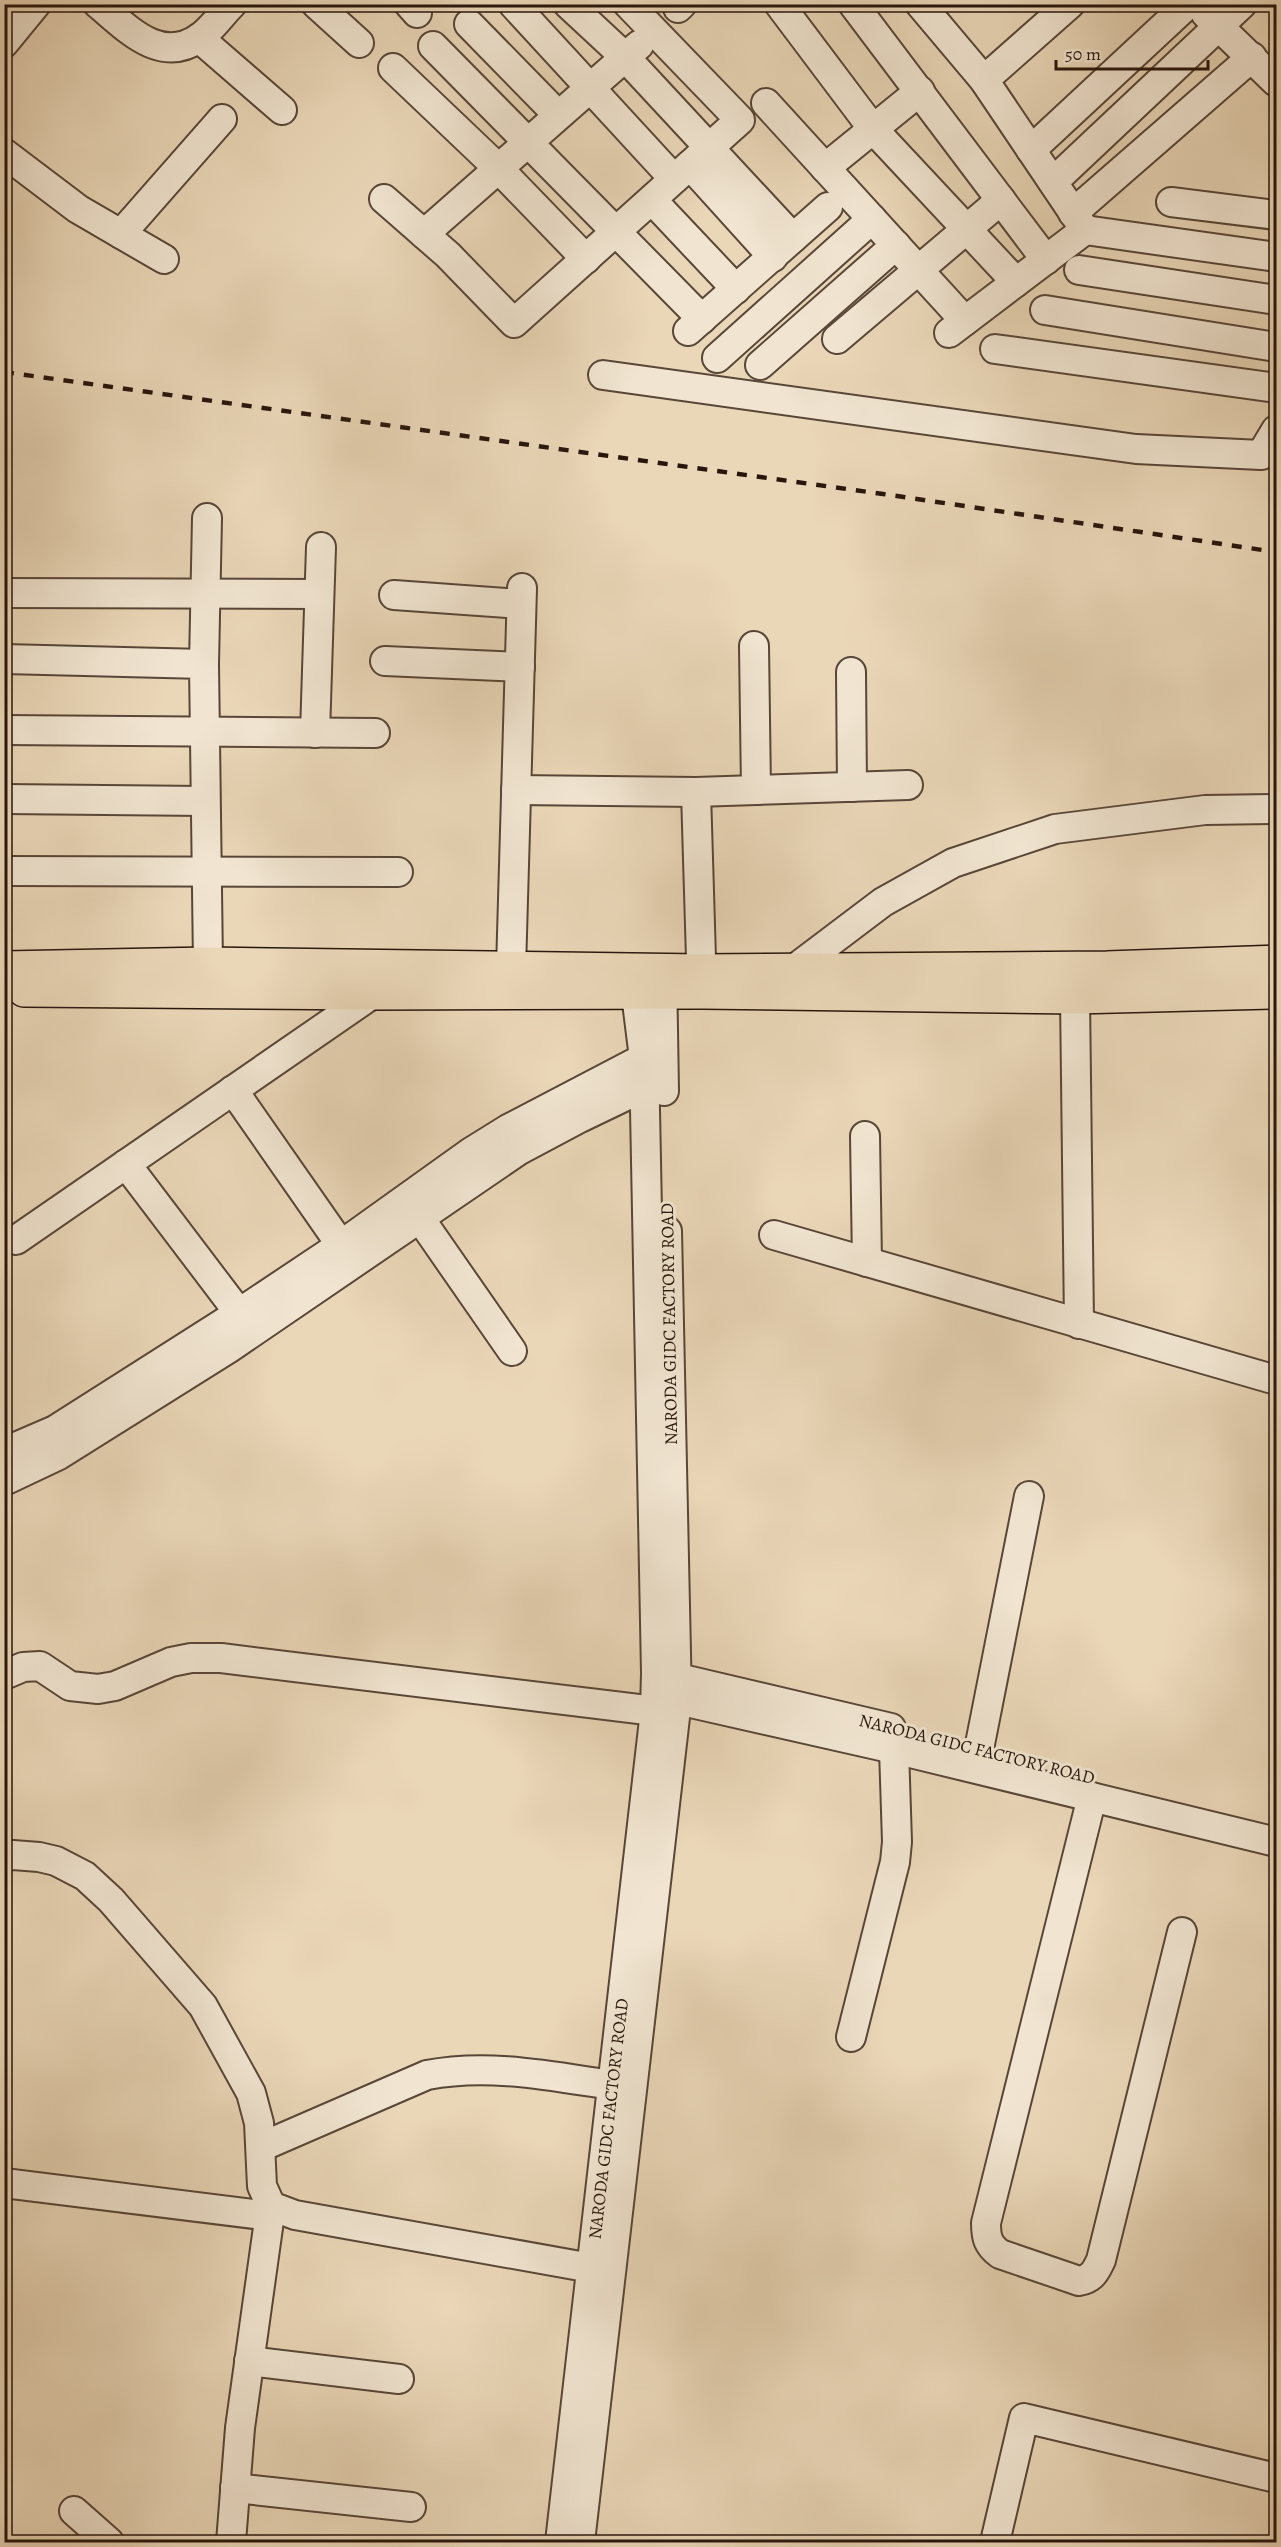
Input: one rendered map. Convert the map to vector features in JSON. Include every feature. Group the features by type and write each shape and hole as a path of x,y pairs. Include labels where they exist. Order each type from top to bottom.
{"main road":[{"path":"702,982 793,970 1107,968 1276,962"},
{"path":"4,968 208,964 511,969 648,982"},
{"path":"4,990 374,993 648,982 702,982 1075,997 1276,992"}],"street":[{"path":"4,43 36,4"},
{"path":"98,4 140,39 169,49 180,47 199,38 232,4"},
{"path":"316,4 359,44"},
{"path":"513,4 590,88 793,238"},
{"path":"568,4 625,57 692,164 773,257"},
{"path":"384,199 448,255 514,323 740,120 628,4"},
{"path":"779,4 873,129 1016,282"},
{"path":"853,4 1046,260"},
{"path":"920,4 984,80 1079,221 1276,257"},
{"path":"984,80 1070,4"},
{"path":"1031,150 1188,4"},
{"path":"1196,4 1276,82"},
{"path":"1053,182 1242,4"},
{"path":"469,24 558,115"},
{"path":"424,234 654,32"},
{"path":"199,38 282,110"},
{"path":"433,46 530,141 616,231 695,325 828,207"},
{"path":"766,103 918,270 957,327 1046,260 1079,221 1252,57"},
{"path":"393,68 499,169 586,260"},
{"path":"825,168 920,91"},
{"path":"121,234 222,119"},
{"path":"4,153 78,209 164,260"},
{"path":"652,200 736,289"},
{"path":"837,339 1001,200"},
{"path":"1171,202 1276,215"},
{"path":"717,358 872,219"},
{"path":"760,365 896,245"},
{"path":"1079,270 1276,300"},
{"path":"1046,310 1276,347"},
{"path":"995,349 1276,388"},
{"path":"603,375 1136,449 1261,455 1276,430"},
{"path":"207,518 204,732 208,964"},
{"path":"315,733 321,547"},
{"path":"4,592 319,594"},
{"path":"394,595 521,596 511,969"},
{"path":"754,646 756,790"},
{"path":"4,659 204,664"},
{"path":"386,661 520,667"},
{"path":"852,672 852,787"},
{"path":"4,729 375,733"},
{"path":"516,790 696,792 908,784"},
{"path":"696,792 702,982"},
{"path":"4,799 205,801"},
{"path":"793,970 883,902 953,863 1055,829 1205,810 1276,809"},
{"path":"4,871 398,872"},
{"name":"NARODA GIDC FACTORY ROAD","path":"580,2542 601,2270 664,1691 654,1068 648,982"},
{"path":"16,1240 374,993"},
{"path":"1075,997 1079,1324"},
{"path":"4,1481 59,1455 228,1349 518,1151 654,1068"},
{"path":"4,1452 55,1430 341,1245 471,1152 508,1129 654,1068"},
{"path":"233,1090 341,1245"},
{"path":"865,1136 867,1262"},
{"path":"126,1164 239,1312"},
{"path":"419,1217 512,1351"},
{"path":"774,1235 1276,1380"},
{"path":"979,1749 1029,1496"},
{"path":"4,1675 23,1667 40,1666 70,1686 98,1689 114,1686 171,1662 191,1658 221,1658 664,1691"},
{"name":"NARODA GIDC FACTORY ROAD","path":"664,1691 1276,1842"},
{"name":"NARODA GIDC FACTORY ROAD","path":"664,1691 979,1749 1276,1822"},
{"name":"NARODA GIDC FACTORY ROAD","path":"560,2542 601,2270 597,2228 611,2085 664,1691"},
{"path":"851,2037 895,1862 897,1842 894,1749"},
{"path":"1092,1797 986,2223 986,2238 992,2248 1000,2254 1079,2281 1087,2280 1096,2270 1101,2260 1182,1932"},
{"path":"4,1857 13,1855 39,1857 56,1862 85,1876 111,1900 202,2006 251,2093 259,2123 262,2186 270,2211 240,2428 231,2542"},
{"path":"261,2147 428,2075 452,2070 486,2070 611,2085"},
{"path":"4,2183 270,2211 601,2270"},
{"path":"249,2361 399,2379"},
{"path":"995,2542 1024,2418 1276,2478"},
{"path":"235,2488 411,2507"},
{"path":"74,2511 109,2542"}],"railway":[{"path":"4,372 883,494 1276,552"}]}
